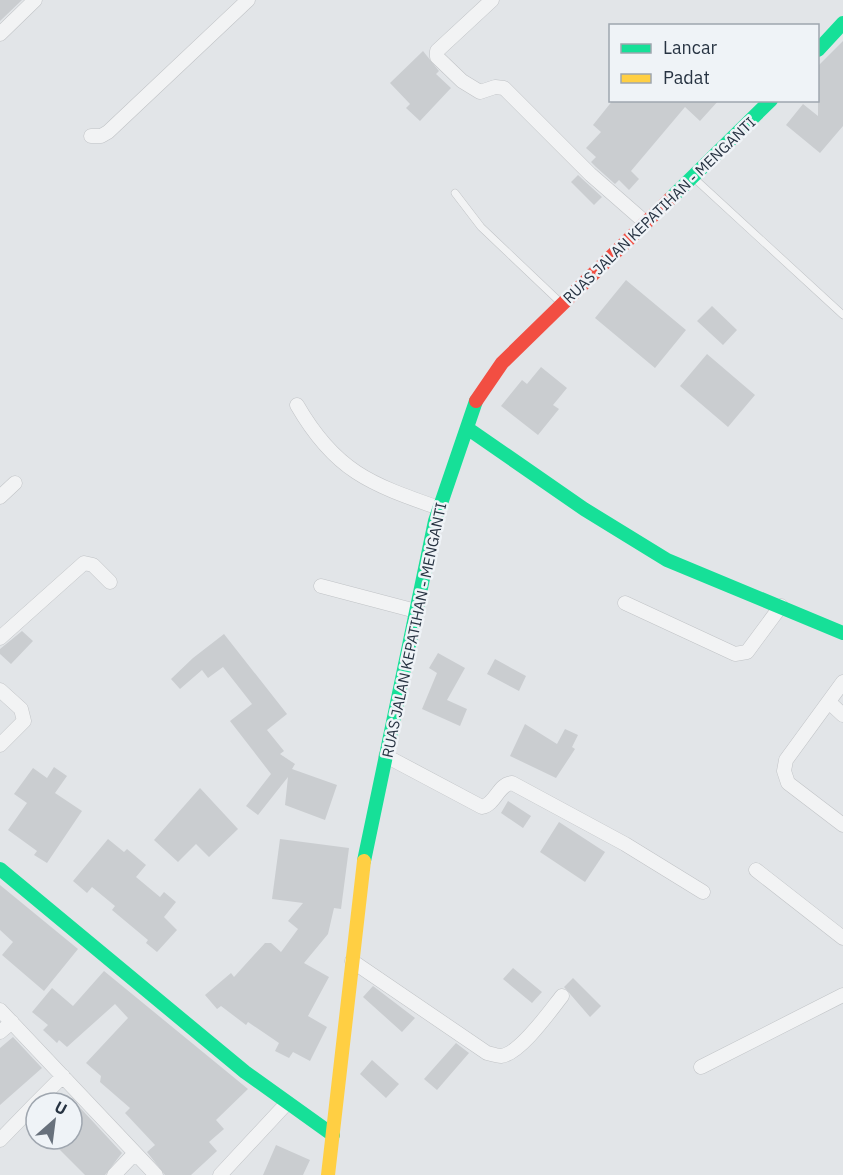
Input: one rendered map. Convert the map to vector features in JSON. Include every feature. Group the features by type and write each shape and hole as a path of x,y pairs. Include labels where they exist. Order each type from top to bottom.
{"main road":[{"path":"819,49 843,23"},
{"name":"RUAS JALAN KEPATIHAN - MENGANTI","path":"328,1175 361,874 439,508 476,401 502,363 769,102"},
{"path":"467,428 584,509 666,560 843,633"},
{"path":"0,869 245,1072 333,1135"}],"street":[{"path":"0,34 35,0"},
{"path":"91,136 108,132 248,0"},
{"path":"492,0 437,51 437,57 462,81 480,92 495,87 504,88 590,174 646,223"},
{"path":"297,405 309,427 341,462 357,474 379,487 439,508"},
{"path":"0,497 15,483"},
{"path":"0,638 84,563 93,565 110,582"},
{"path":"321,586 416,611"},
{"path":"625,603 735,654 747,652 781,606"},
{"path":"843,682 830,703 786,760 784,771 788,783 843,825"},
{"path":"0,690 24,714 24,721 0,745"},
{"path":"830,703 843,715"},
{"path":"386,756 482,807 489,805 505,784 512,783 625,844 703,892"},
{"path":"756,870 843,938"},
{"path":"352,961 487,1053 494,1055 501,1056 512,1052 562,996"},
{"path":"701,1067 843,995"},
{"path":"0,1010 156,1175"},
{"path":"0,1032 12,1022"},
{"path":"48,1091 63,1076"},
{"path":"220,1175 287,1102"},
{"path":"0,1140 24,1115"},
{"path":"114,1175 135,1153"}],"lane":[{"path":"693,177 843,315"},
{"path":"455,193 482,227 562,304"}],"building":[{"path":"0,0 22,0 0,21"},
{"path":"843,41 843,126 820,153 786,125 803,104 818,116 819,65"},
{"path":"423,51 439,71 436,74 451,88 420,121 406,108 410,104 390,83"},
{"path":"611,102 717,102 700,121 685,107 631,171 639,179 629,190 619,180 615,184 591,162 596,157 586,148 601,132 593,125"},
{"path":"578,175 602,197 594,205 571,182"},
{"path":"626,280 686,330 655,368 595,318"},
{"path":"712,306 737,330 723,345 697,321"},
{"path":"707,354 755,395 728,427 680,386"},
{"path":"541,367 567,388 553,405 559,409 538,435 501,406 522,380 527,384"},
{"path":"22,631 33,641 11,664 0,654 0,649"},
{"path":"224,634 287,714 267,730 284,751 280,754 295,764 292,769 337,785 325,820 285,805 288,777 258,815 246,806 271,774 230,721 252,704 223,667 208,678 202,670 180,689 171,679"},
{"path":"438,653 465,668 447,700 467,709 460,726 422,709 437,673 429,668"},
{"path":"495,659 526,676 519,691 487,674"},
{"path":"525,724 557,744 565,729 578,735 572,747 575,749 556,778 510,756"},
{"path":"54,767 67,776 55,793 82,811 47,863 34,855 37,851 8,830 27,803 14,794 33,768 47,778"},
{"path":"200,788 238,829 209,857 196,844 178,862 154,840"},
{"path":"508,801 531,816 523,828 501,813"},
{"path":"559,822 605,852 585,882 540,852"},
{"path":"108,839 124,852 127,849 146,865 136,877 160,897 164,892 176,902 164,917 177,930 157,952 146,943 148,940 112,910 115,906 92,887 87,893 73,881"},
{"path":"280,839 349,848 341,909 334,908 328,934 304,963 329,977 308,1016 327,1027 310,1061 293,1052 289,1058 275,1051 279,1043 248,1022 246,1025 221,1006 217,1009 205,995 231,973 234,977 265,943 271,943 281,952 298,929 288,921 303,903 272,899"},
{"path":"0,885 78,949 44,991 2,955 13,942 0,930"},
{"path":"513,968 542,992 532,1003 503,979"},
{"path":"104,971 248,1089 216,1120 224,1129 209,1142 217,1151 191,1175 165,1175 147,1152 155,1145 125,1113 130,1108 100,1082 101,1076 86,1063 128,1018 115,1004 67,1047 59,1040 57,1043 43,1030 48,1025 32,1012 52,988 73,1006"},
{"path":"573,978 601,1006 590,1017 564,987"},
{"path":"373,986 415,1018 402,1032 363,997"},
{"path":"13,1037 42,1068 0,1105 0,1048"},
{"path":"456,1043 469,1053 437,1090 424,1079"},
{"path":"372,1060 399,1084 386,1098 360,1074"},
{"path":"84,1112 122,1153 105,1175 85,1175 61,1151 84,1151"},
{"path":"276,1145 310,1160 303,1175 263,1175"}],"traffic: fast":[{"path":"819,49 843,23"},
{"path":"671,198 769,102"},
{"path":"364,861 435,521 476,401"},
{"path":"467,428 584,509 667,560 843,633"},
{"path":"0,869 245,1072 333,1135"}],"traffic: slow":[{"path":"328,1175 364,861"}],"traffic: jam":[{"path":"476,401 502,363 671,198"}]}
